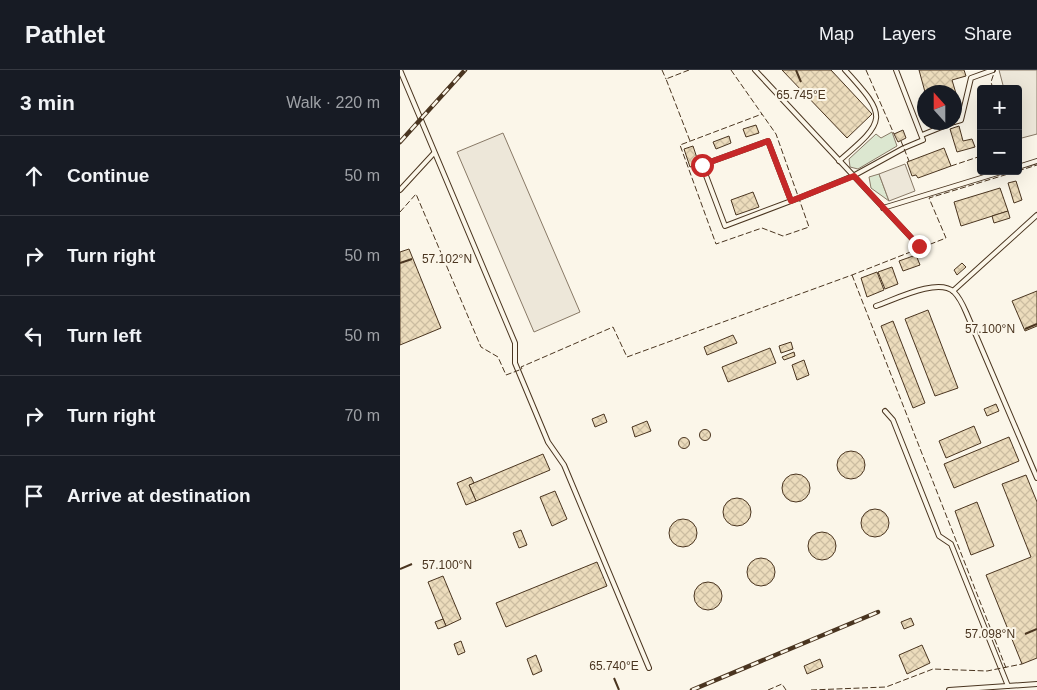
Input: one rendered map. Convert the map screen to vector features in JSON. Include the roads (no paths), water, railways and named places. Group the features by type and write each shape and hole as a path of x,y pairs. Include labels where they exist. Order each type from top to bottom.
{"lane":[{"path":"400,70 515,343 515,363 548,442 564,465 649,668"},
{"path":"755,70 919,246"},
{"path":"839,161 871,134 876,122 876,108 870,97 845,70"},
{"path":"791,201 768,141 702,165 725,226 791,201 854,176 904,148 923,140 896,70"},
{"path":"962,116 972,78 993,70"},
{"path":"922,135 934,130"},
{"path":"400,190 434,153"},
{"path":"1022,166 1037,161"},
{"path":"883,208 991,175"},
{"path":"953,291 1037,215"},
{"path":"876,306 931,287 944,287 953,291 966,312 1037,478"},
{"path":"885,410 893,420 939,536 951,544 1008,686"},
{"path":"949,690 1037,684"}],"railway":[{"path":"400,142 465,70"},
{"path":"692,690 878,612"}]}
